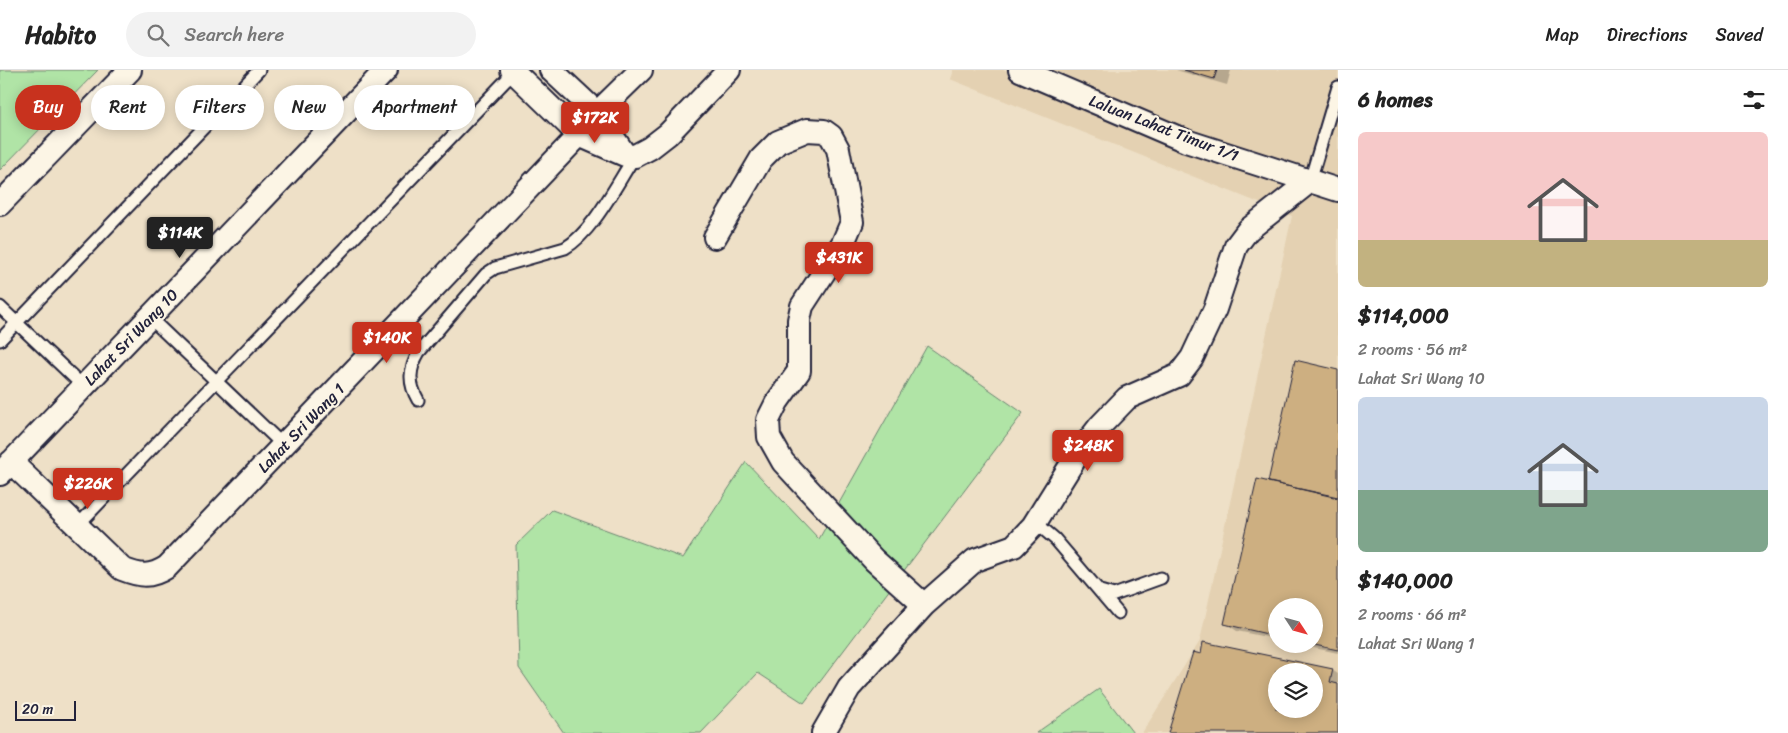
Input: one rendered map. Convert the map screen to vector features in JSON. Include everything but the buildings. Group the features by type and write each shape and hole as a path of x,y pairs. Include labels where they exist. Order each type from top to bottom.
{"street":[{"path":"0,204 130,70"},
{"name":"Lahat Sri Wang 10","path":"6,468 386,70"},
{"path":"551,70 597,113 630,155"},
{"path":"597,113 641,70"},
{"path":"513,71 579,135 630,155 650,148 668,134 729,70"},
{"name":"Laluan Lahat Timur 1/1","path":"1020,70 1186,141 1338,190"},
{"path":"715,237 761,159 778,142 807,130 824,131 831,136 838,149 849,196 852,222 843,243 802,306 799,320 799,370 777,402 768,420 769,437 783,462 874,560 924,606"},
{"name":"Lahat Sri Wang 1","path":"77,526 122,568 145,576 156,575 167,567 579,135"},
{"path":"823,733 849,688 924,606 975,560 1014,546 1036,522 1076,457 1100,426 1127,398 1179,375 1192,358 1215,309 1236,246 1248,230 1310,181"},
{"path":"6,468 77,526"}],"lane":[{"path":"0,340 259,70"},
{"path":"77,526 513,71"},
{"path":"1310,181 1338,87"},
{"path":"418,400 411,388 412,363 419,352 486,274 496,268 565,248 573,243 595,218 630,155"},
{"path":"0,307 84,387"},
{"path":"150,318 284,446"},
{"path":"1036,522 1055,539 1118,613"},
{"path":"1100,591 1114,594 1161,578"}],"shaded area":[{"path":"953,70 1338,70 1338,733 1142,733 1200,641 1292,216 950,79"}],"green space":[{"path":"0,70 98,70 81,87 81,85 15,85 15,130 39,130 0,170"},
{"path":"927,346 1023,413 804,703 758,673 701,733 564,733 519,668 516,545 552,510 683,558 746,462 819,539"},
{"path":"1099,689 1133,733 1036,733"}]}
